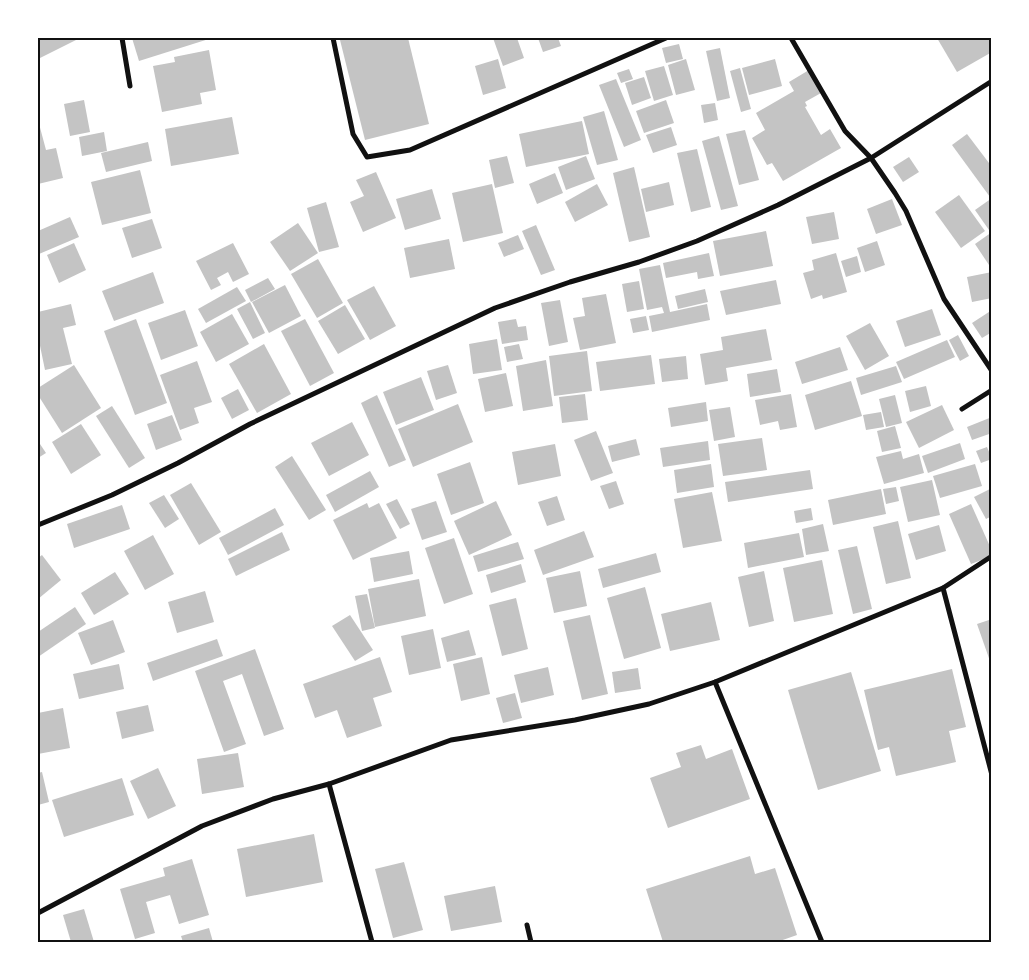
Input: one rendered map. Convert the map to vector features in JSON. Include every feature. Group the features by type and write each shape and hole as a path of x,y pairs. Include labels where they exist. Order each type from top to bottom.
{"street":[{"path":"122,38 130,86"},
{"path":"333,38 354,134 367,157 410,150 666,38"},
{"path":"791,38 845,131 871,158 906,211 944,299 992,371"},
{"path":"38,524 112,496 250,424 495,308 570,282 639,262 696,241 778,205 871,158 992,81"},
{"path":"962,409 992,390"},
{"path":"38,913 202,826 273,799 329,784 451,740 576,720 649,704 715,682 944,588 992,556"},
{"path":"944,588 992,775"},
{"path":"715,682 822,942"},
{"path":"329,784 372,942"},
{"path":"527,925 531,942"}],"building":[{"path":"38,38 80,38 38,59"},
{"path":"132,38 212,38 139,61"},
{"path":"350,38 408,38 429,124 365,140 340,40"},
{"path":"493,38 517,38 524,58 503,66"},
{"path":"538,38 558,38 561,46 543,52"},
{"path":"937,38 992,38 992,52 957,72"},
{"path":"679,44 683,59 666,63 662,48"},
{"path":"720,48 730,98 717,101 706,51"},
{"path":"209,50 216,90 200,93 202,104 162,112 153,66 175,62 174,57"},
{"path":"498,59 506,88 483,95 475,66"},
{"path":"686,59 695,90 676,95 668,65"},
{"path":"775,59 782,86 749,95 742,68"},
{"path":"664,66 673,95 654,101 645,71"},
{"path":"740,68 751,109 741,112 730,71"},
{"path":"629,69 633,79 621,83 617,73"},
{"path":"809,70 821,93 805,102 807,106 805,107 821,135 830,129 841,148 783,181 772,163 767,165 752,138 765,130 756,113 794,91 789,82"},
{"path":"644,77 651,98 632,105 625,83"},
{"path":"616,79 641,140 624,147 599,85"},
{"path":"84,100 90,132 70,136 64,104"},
{"path":"666,100 674,123 644,133 636,111"},
{"path":"715,103 718,120 704,123 701,105"},
{"path":"604,111 618,160 597,165 583,117"},
{"path":"232,117 239,154 171,166 165,129"},
{"path":"38,120 46,150 56,148 63,178 38,184"},
{"path":"582,121 589,154 526,167 519,134"},
{"path":"671,127 677,145 653,153 646,135"},
{"path":"745,130 759,180 739,185 726,134"},
{"path":"104,132 107,151 82,156 79,137"},
{"path":"967,134 992,167 992,196 990,197 952,145"},
{"path":"719,136 738,206 721,210 702,141"},
{"path":"148,142 152,161 106,172 101,153"},
{"path":"697,149 711,207 691,212 677,153"},
{"path":"507,156 514,183 495,188 489,160"},
{"path":"586,156 595,179 566,190 558,167"},
{"path":"909,157 919,172 903,182 893,167"},
{"path":"634,167 650,237 629,242 613,173"},
{"path":"140,170 151,213 102,225 91,182"},
{"path":"376,172 396,218 363,232 350,202 364,196 356,180"},
{"path":"555,173 563,193 537,204 529,184"},
{"path":"669,182 674,205 646,212 641,189"},
{"path":"492,184 503,233 463,242 452,193"},
{"path":"597,184 608,205 575,222 565,202"},
{"path":"432,189 441,219 405,230 396,199"},
{"path":"959,195 985,231 961,248 935,212"},
{"path":"992,198 992,228 989,230 975,210"},
{"path":"892,199 902,225 876,234 867,209"},
{"path":"326,202 339,247 319,252 307,208"},
{"path":"834,212 839,239 812,244 806,217"},
{"path":"70,217 79,237 39,254 38,231"},
{"path":"152,219 162,248 132,258 122,228"},
{"path":"298,223 318,253 290,271 270,242"},
{"path":"536,225 555,270 541,275 522,231"},
{"path":"766,231 773,266 720,276 713,241"},
{"path":"992,232 992,263 989,265 975,244"},
{"path":"518,235 524,249 504,257 498,243"},
{"path":"449,239 455,269 410,278 404,248"},
{"path":"877,241 885,265 865,272 857,248"},
{"path":"74,243 86,270 59,283 47,255"},
{"path":"233,243 249,274 233,282 228,272 217,278 221,285 211,290 196,261"},
{"path":"709,253 714,276 698,279 697,272 666,278 663,263"},
{"path":"836,253 847,292 823,299 822,295 811,299 803,273 814,270 812,260"},
{"path":"857,256 861,272 846,277 841,261"},
{"path":"318,259 343,303 317,318 291,274"},
{"path":"660,265 670,312 707,304 710,320 652,332 649,316 664,313 662,307 647,310 639,269"},
{"path":"153,272 164,303 114,321 102,291"},
{"path":"992,272 992,298 972,302 967,277"},
{"path":"268,278 275,289 251,302 245,290"},
{"path":"776,280 781,304 726,315 720,291"},
{"path":"639,281 644,309 627,312 622,284"},
{"path":"285,285 301,316 269,333 252,302"},
{"path":"374,286 396,326 370,340 347,300"},
{"path":"237,287 246,301 206,323 198,309"},
{"path":"705,289 708,302 678,309 675,296"},
{"path":"606,294 616,343 580,350 573,318 585,316 582,298"},
{"path":"560,300 568,342 549,346 541,303"},
{"path":"250,302 265,333 253,339 237,309"},
{"path":"71,304 76,325 63,328 72,364 45,370 38,336 38,312"},
{"path":"345,305 365,339 338,354 318,321"},
{"path":"932,309 941,335 905,347 896,321"},
{"path":"185,310 198,346 161,360 148,323"},
{"path":"992,310 992,332 982,338 972,323"},
{"path":"232,314 249,344 216,362 200,332"},
{"path":"646,316 649,330 633,333 630,319"},
{"path":"136,319 167,403 135,415 104,331"},
{"path":"305,319 334,373 310,386 281,331"},
{"path":"516,319 518,327 526,326 528,340 502,344 498,322"},
{"path":"870,323 889,356 865,370 846,336"},
{"path":"766,329 772,360 726,368 728,381 705,385 700,354 723,350 721,337"},
{"path":"958,335 969,356 960,361 949,340"},
{"path":"497,339 502,370 473,374 469,344"},
{"path":"947,340 955,357 904,379 896,362"},
{"path":"264,344 291,394 257,413 229,364"},
{"path":"519,344 523,359 507,362 504,347"},
{"path":"840,347 848,370 802,384 795,362"},
{"path":"587,351 592,391 554,396 549,356"},
{"path":"651,355 655,384 600,391 596,362"},
{"path":"686,356 688,379 662,382 659,359"},
{"path":"546,360 553,406 523,411 516,366"},
{"path":"197,361 212,402 194,408 199,423 180,430 160,375"},
{"path":"74,365 101,408 62,433 38,395 38,388"},
{"path":"448,365 457,393 436,400 427,371"},
{"path":"896,366 902,382 861,395 856,378"},
{"path":"777,369 781,392 750,397 747,374"},
{"path":"506,373 513,406 485,412 478,379"},
{"path":"421,377 434,410 396,425 383,392"},
{"path":"851,381 862,416 815,430 805,395"},
{"path":"926,386 931,406 910,412 905,391"},
{"path":"238,389 249,410 232,419 221,398"},
{"path":"585,394 588,420 562,423 559,397"},
{"path":"791,394 797,427 780,430 778,421 760,425 755,400"},
{"path":"377,395 406,460 389,467 361,403"},
{"path":"895,395 902,423 886,427 879,399"},
{"path":"706,402 708,421 671,427 668,408"},
{"path":"458,404 473,442 413,467 398,429"},
{"path":"942,405 954,430 919,448 906,422"},
{"path":"112,406 145,458 129,468 96,416"},
{"path":"730,407 735,437 714,441 709,410"},
{"path":"881,412 884,427 866,430 863,415"},
{"path":"172,415 182,440 156,450 147,424"},
{"path":"992,417 992,433 972,440 967,427"},
{"path":"352,422 369,455 329,476 311,443"},
{"path":"81,424 101,455 71,474 52,442"},
{"path":"895,426 901,448 882,452 877,431"},
{"path":"596,431 613,473 591,481 574,440"},
{"path":"762,438 767,470 723,476 718,444"},
{"path":"636,439 640,455 612,462 608,446"},
{"path":"38,441 46,453 38,458"},
{"path":"708,441 710,460 663,467 660,448"},
{"path":"960,443 965,459 928,473 922,456"},
{"path":"555,444 561,476 518,485 512,452"},
{"path":"987,447 992,459 981,463 976,451"},
{"path":"901,451 903,459 919,454 924,473 884,484 876,457"},
{"path":"292,456 326,510 309,520 275,467"},
{"path":"470,462 484,503 451,515 437,474"},
{"path":"711,464 714,487 677,493 674,470"},
{"path":"975,464 982,486 940,498 933,476"},
{"path":"810,470 813,489 728,502 725,482"},
{"path":"370,471 379,487 335,512 326,495"},
{"path":"932,480 940,515 908,522 900,487"},
{"path":"616,481 624,504 609,509 600,486"},
{"path":"191,483 221,532 199,545 170,495"},
{"path":"896,487 899,501 886,504 883,489"},
{"path":"992,488 992,516 986,519 974,497"},
{"path":"881,489 886,514 833,525 828,500"},
{"path":"712,492 722,541 683,548 674,499"},
{"path":"164,495 179,519 165,528 149,503"},
{"path":"557,496 565,520 547,526 538,502"},
{"path":"397,499 410,524 400,529 386,504"},
{"path":"436,501 447,532 422,540 411,509"},
{"path":"496,501 512,535 469,555 454,521"},
{"path":"367,503 369,508 379,503 397,538 353,560 333,520"},
{"path":"971,504 992,551 992,556 971,564 949,514"},
{"path":"122,505 130,529 74,548 67,524"},
{"path":"275,508 284,525 228,555 219,538"},
{"path":"811,508 813,520 796,523 794,511"},
{"path":"898,521 911,578 886,584 873,527"},
{"path":"823,524 829,551 806,555 802,529"},
{"path":"939,525 946,551 916,560 908,534"},
{"path":"584,531 594,557 543,575 534,550"},
{"path":"282,532 290,550 236,576 228,559"},
{"path":"799,533 804,557 748,568 744,543"},
{"path":"153,535 174,574 145,590 124,551"},
{"path":"454,538 473,594 444,604 425,548"},
{"path":"518,542 524,559 478,572 473,556"},
{"path":"857,546 872,609 853,614 838,550"},
{"path":"409,551 413,574 374,582 370,558"},
{"path":"656,553 661,572 603,588 598,569"},
{"path":"42,555 61,580 38,599 38,558"},
{"path":"822,560 833,614 794,622 783,568"},
{"path":"521,564 526,582 491,593 486,575"},
{"path":"580,571 587,606 554,613 546,578"},
{"path":"764,571 774,621 749,627 738,577"},
{"path":"115,572 129,594 94,615 81,593"},
{"path":"419,579 426,616 375,627 368,589"},
{"path":"645,587 661,648 624,659 607,598"},
{"path":"205,591 214,622 177,633 168,602"},
{"path":"367,594 375,628 362,631 355,596"},
{"path":"516,598 528,649 502,656 489,605"},
{"path":"711,602 720,640 670,651 661,614"},
{"path":"75,607 86,624 38,657 38,632"},
{"path":"350,615 373,650 355,661 332,626"},
{"path":"590,615 608,694 582,700 563,621"},
{"path":"992,619 992,664 991,664 977,624"},
{"path":"113,620 125,652 91,665 78,633"},
{"path":"433,629 441,668 409,675 401,636"},
{"path":"469,630 476,655 447,662 441,638"},
{"path":"217,639 223,656 153,681 147,663"},
{"path":"255,649 284,729 264,736 242,674 223,681 246,744 224,752 195,671"},
{"path":"380,657 392,692 373,698 382,726 347,738 337,710 315,718 303,684"},
{"path":"482,657 490,694 461,701 453,664"},
{"path":"119,664 124,689 79,699 73,674"},
{"path":"548,667 554,695 521,703 514,675"},
{"path":"638,668 641,689 615,693 612,672"},
{"path":"952,669 966,727 949,731 956,762 896,776 889,747 878,750 864,690"},
{"path":"851,672 881,771 818,790 788,690"},
{"path":"515,693 522,718 503,723 496,698"},
{"path":"148,705 154,731 122,739 116,712"},
{"path":"63,708 70,748 38,754 38,713"},
{"path":"701,745 706,759 732,749 750,799 668,828 650,778 681,767 676,753"},
{"path":"238,753 244,787 202,794 197,759"},
{"path":"158,768 176,806 148,819 130,781"},
{"path":"42,772 49,802 38,805 38,773"},
{"path":"122,778 134,815 64,837 52,800"},
{"path":"314,834 323,882 246,897 237,849"},
{"path":"750,856 755,874 775,868 797,935 777,942 663,942 646,889"},
{"path":"192,859 209,915 179,924 170,895 146,902 155,933 135,939 120,889 165,876 163,868"},
{"path":"404,862 423,930 393,938 375,869"},
{"path":"495,886 502,922 451,931 444,896"},
{"path":"84,909 94,942 71,942 63,915"},
{"path":"209,928 213,942 183,942 181,936"}]}
